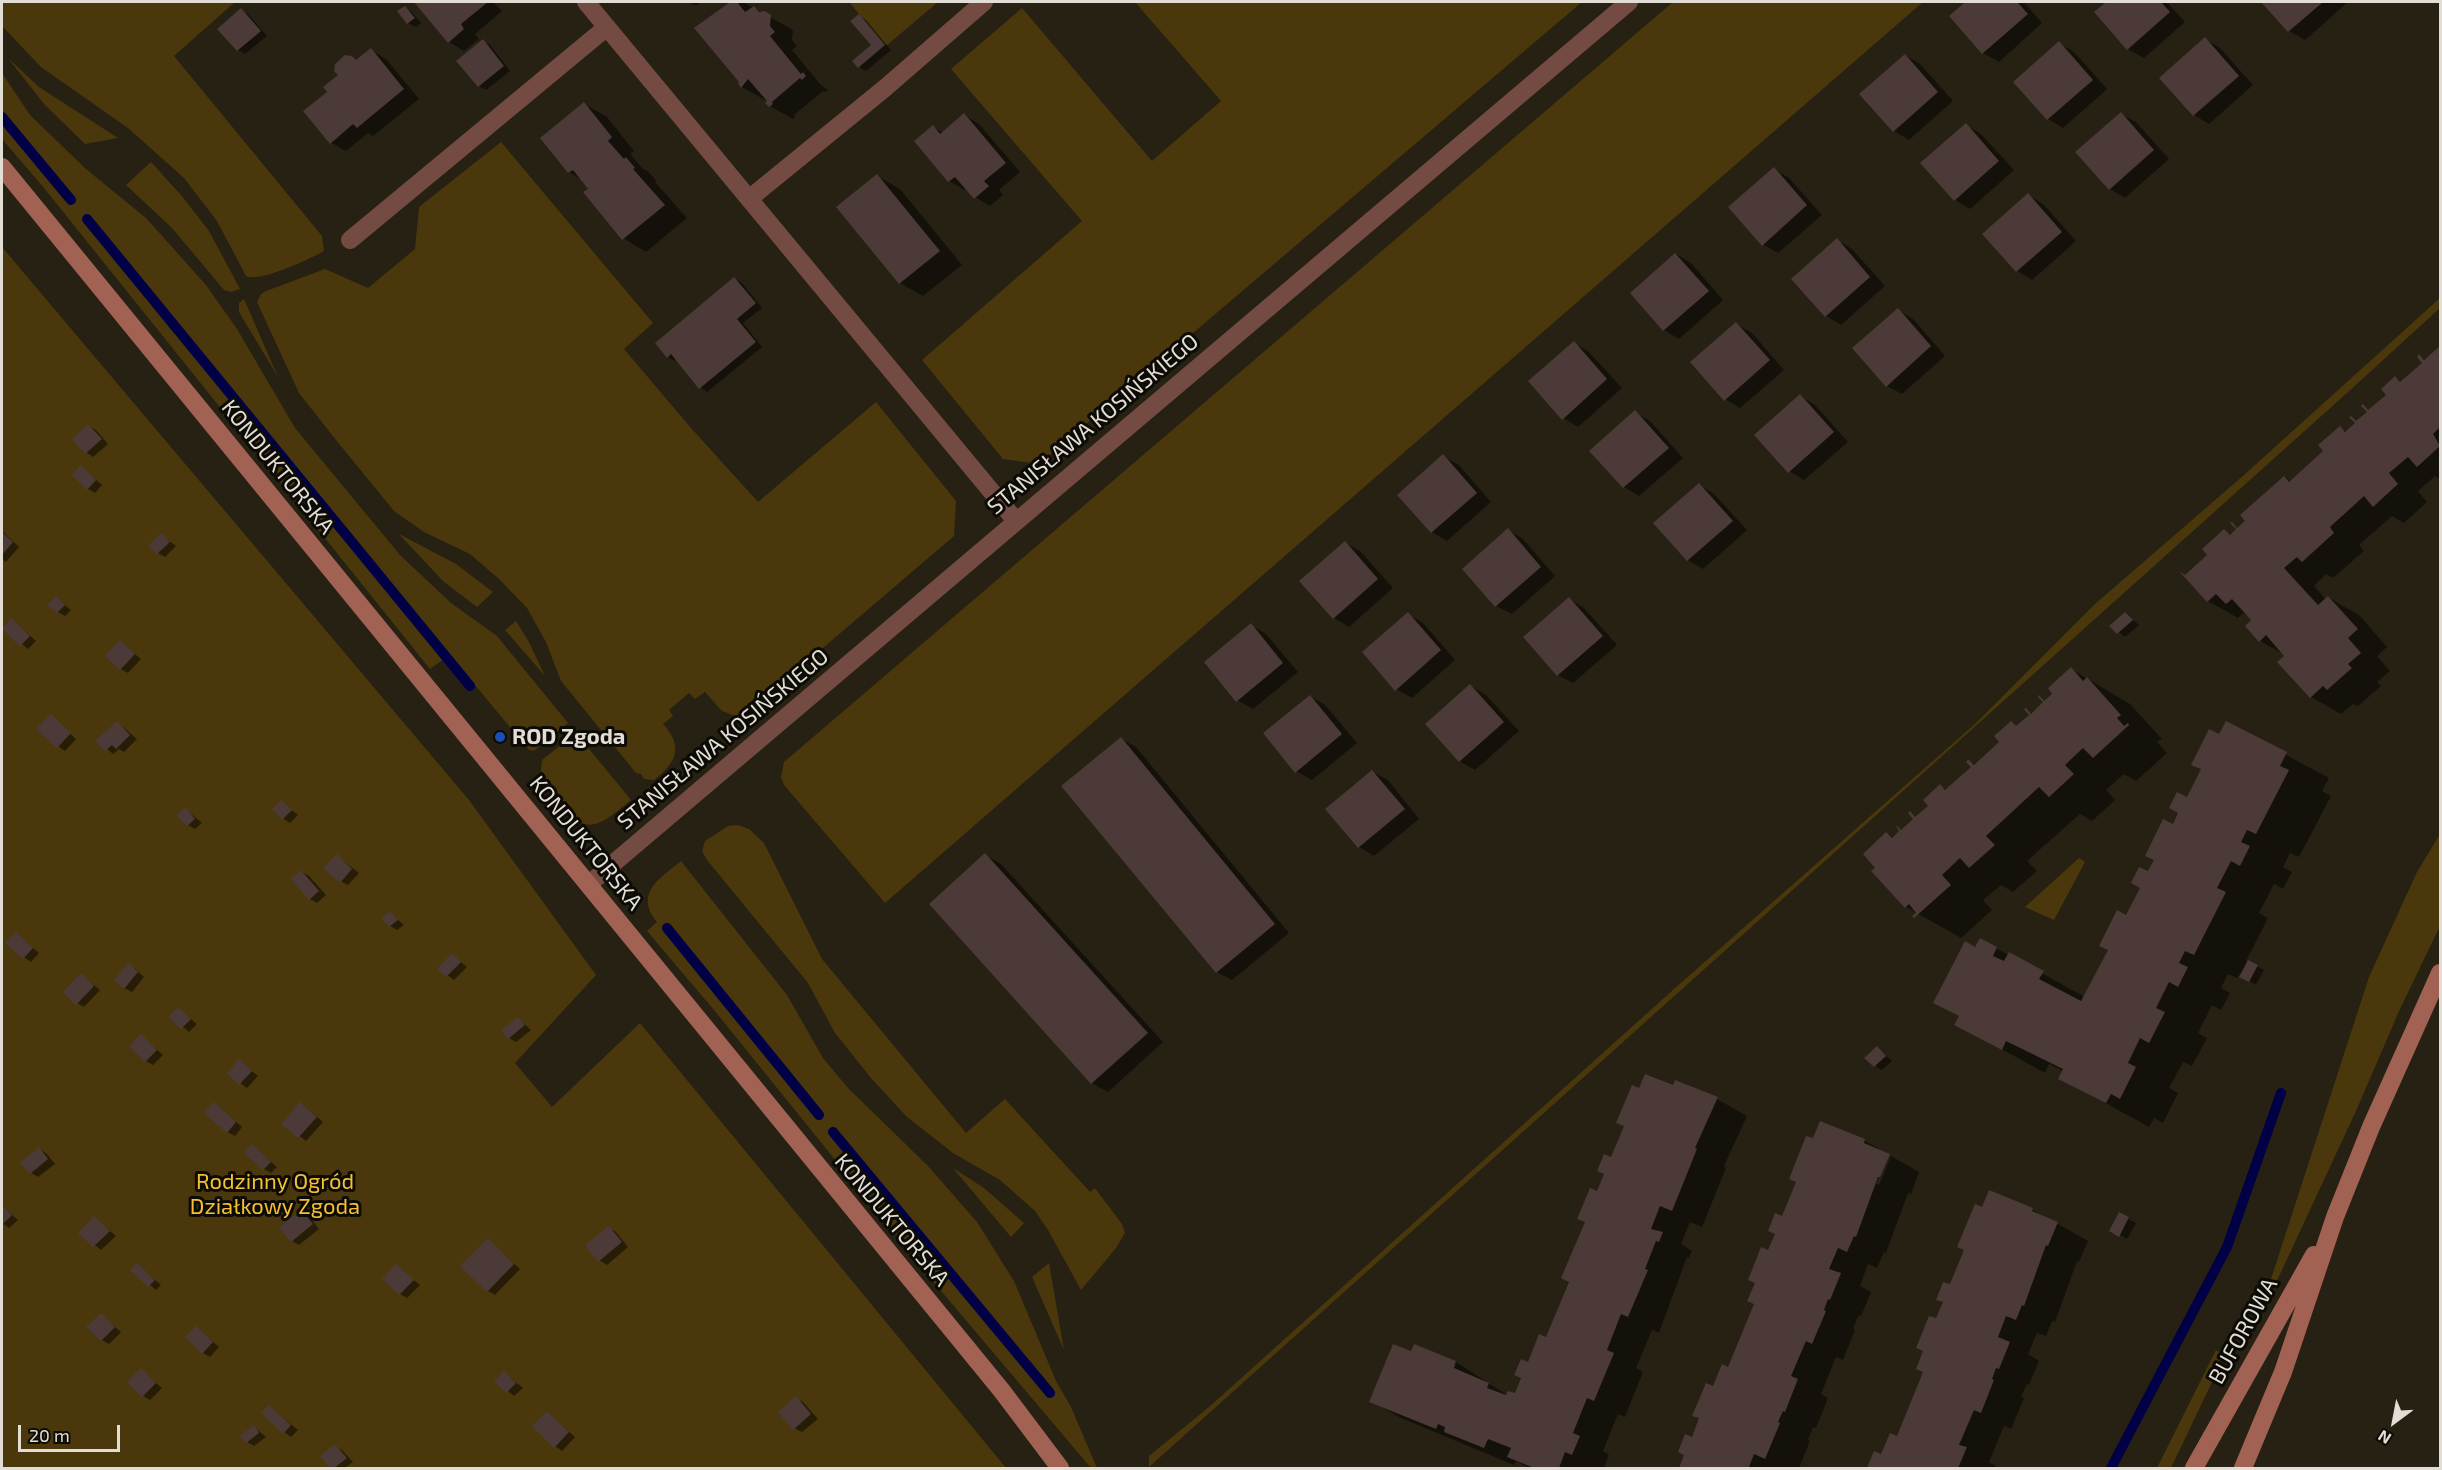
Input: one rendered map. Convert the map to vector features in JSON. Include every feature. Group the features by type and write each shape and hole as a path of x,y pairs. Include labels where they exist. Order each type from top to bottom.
{"street":[{"path":"586,2 1016,521"},
{"path":"750,198 885,88 984,2"},
{"name":"STANISŁAWA KOSIŃSKIEGO","path":"589,884 1629,2"},
{"path":"350,240 606,27"},
{"name":"KONDUKTORSKA","path":"2,167 1002,1391 1060,1468"},
{"name":"BUFOROWA","path":"2243,1468 2283,1372 2335,1217 2371,1127 2440,973"},
{"name":"BUFOROWA","path":"2193,1468 2335,1217"}],"green space":[{"path":"2,2 235,2 174,56 322,236 324,251 273,273 246,276 217,221 184,178 128,128 41,67 2,26"},
{"path":"849,2 938,2 886,46"},
{"path":"1135,2 1582,2 1039,464 1003,459 922,360 1082,221 951,69 1022,8 1152,161 1221,101"},
{"path":"1673,2 1923,2 885,903 784,785 781,777 784,762"},
{"path":"8,58 39,87 118,138 85,144 44,104"},
{"path":"2,73 30,115 86,169 146,218 206,285 237,329 295,428 400,555 451,603 497,636 568,723 534,751 529,750 450,655 430,669 44,188 2,139"},
{"path":"501,142 653,323 624,349 758,502 876,402 956,501 954,536 741,718 722,711 705,692 695,699 689,693 669,710 673,716 663,724 674,740 675,754 668,767 654,780 644,779 641,774 636,773 561,681 546,642 527,608 499,579 470,554 424,532 394,511 299,393 257,302 261,294 266,291 325,269 368,288 415,249 419,207"},
{"path":"151,162 209,231 240,289 231,292 224,290 172,228 126,185"},
{"name":"Rodzinny Ogród Działkowy Zgoda","path":"2,247 469,800 596,975 515,1063 552,1107 640,1023 1006,1468 2,1468"},
{"path":"2440,298 2440,308 2347,393 1149,1467 1149,1456 1209,1407 1674,989 1975,724 2095,604 2244,475"},
{"path":"244,299 278,377 239,312 239,303"},
{"path":"399,534 456,564 493,592 477,607 443,581"},
{"path":"516,621 529,642 545,676 505,630"},
{"path":"576,733 631,800 613,815 596,824 588,825 571,816 548,790 541,771 542,760"},
{"path":"738,825 749,829 764,843 822,959 966,1133 1005,1099 1090,1192 1095,1188 1122,1224 1125,1233 1116,1248 1081,1290 1035,1211 1000,1180 953,1153 906,1116 871,1078 835,1033 808,983 707,860 702,851 705,841 728,826"},
{"path":"2440,834 2440,926 2275,1285 2270,1282 2369,977 2417,872"},
{"path":"2079,858 2085,862 2054,920 2025,907"},
{"path":"681,861 787,995 823,1058 848,1088 928,1166 977,1222 1014,1281 1056,1381 1071,1407 1097,1468 1091,1468 942,1292 714,1010 647,931 657,922 648,903 652,887"},
{"path":"953,1168 984,1188 1024,1223 1011,1237"},
{"path":"1049,1263 1064,1350 1032,1277"},
{"path":"2216,1350 2222,1354 2213,1380 2171,1468 2157,1468"}],"building":[{"path":"414,2 488,2 461,24 464,29 448,43"},
{"path":"730,2 737,2 745,12 754,6 759,12 765,11 771,15 770,26 775,32 770,36 801,74 803,72 806,76 802,80 800,78 769,107 765,103 767,101 748,79 741,88 739,82 694,28"},
{"path":"1965,2 2017,2 2028,14 1982,54 1949,16"},
{"path":"2106,2 2161,2 2170,12 2127,50 2094,12"},
{"path":"2261,2 2323,2 2288,32"},
{"path":"405,6 415,18 407,24 397,11"},
{"path":"241,8 261,31 237,51 217,29"},
{"path":"859,14 885,45 858,68 852,61 871,45 850,21"},
{"path":"2205,37 2239,76 2193,116 2159,78"},
{"path":"483,39 504,66 478,87 456,61"},
{"path":"2059,41 2093,80 2047,120 2013,82"},
{"path":"371,48 404,89 357,128 353,124 330,144 303,111 327,92 323,87 338,75 334,71 335,64 345,55 352,56 356,60"},
{"path":"1905,54 1938,92 1893,132 1859,94"},
{"path":"584,102 612,137 608,141 624,159 626,157 635,168 633,169 665,205 622,240 583,192 588,189 573,170 568,173 540,138"},
{"path":"2121,112 2154,150 2109,190 2075,152"},
{"path":"964,113 1006,163 984,181 989,186 974,199 955,177 948,182 914,141 933,125 940,134"},
{"path":"1966,123 1999,161 1954,201 1920,163"},
{"path":"1774,167 1807,205 1762,246 1728,207"},
{"path":"877,174 940,251 899,284 836,207"},
{"path":"2028,193 2062,232 2016,272 1982,234"},
{"path":"1837,238 1870,277 1825,317 1791,279"},
{"path":"1675,253 1709,291 1663,331 1630,293"},
{"path":"734,277 756,303 737,319 756,342 699,389 671,354 667,358 655,343"},
{"path":"1898,308 1931,346 1886,387 1852,348"},
{"path":"1736,322 1770,360 1724,401 1690,362"},
{"path":"1574,341 1607,379 1562,420 1528,381"},
{"path":"2440,346 2440,427 2433,434 2440,446 2417,467 2408,457 2389,473 2398,484 2373,507 2364,496 2330,527 2334,533 2302,562 2297,557 2284,568 2318,605 2328,596 2358,629 2348,638 2361,653 2348,664 2352,668 2327,690 2323,686 2310,698 2277,662 2284,656 2266,635 2259,642 2245,626 2251,620 2232,599 2226,604 2216,594 2207,602 2179,571 2185,575 2207,555 2202,549 2224,529 2230,535 2236,529 2230,523 2232,522 2237,528 2245,521 2240,515 2284,476 2289,482 2323,451 2318,445 2340,426 2345,432 2355,423 2349,417 2351,416 2356,421 2367,412 2361,406 2363,404 2368,410 2386,395 2381,389 2395,376 2400,382 2422,363 2417,357 2419,354 2424,360"},
{"path":"1800,394 1834,432 1788,473 1754,435"},
{"path":"1635,410 1669,448 1623,488 1589,451"},
{"path":"88,424 102,439 85,454 72,439"},
{"path":"1443,454 1477,493 1431,533 1397,495"},
{"path":"81,465 96,480 87,490 72,475"},
{"path":"1699,483 1733,521 1687,561 1653,523"},
{"path":"1508,528 1541,567 1495,607 1462,569"},
{"path":"2,532 13,542 2,555"},
{"path":"161,533 170,542 157,554 148,546"},
{"path":"1345,541 1378,579 1333,619 1299,581"},
{"path":"56,596 65,605 57,613 47,605"},
{"path":"1569,597 1603,636 1557,676 1523,637"},
{"path":"1408,612 1441,650 1395,691 1362,652"},
{"path":"2125,612 2133,620 2117,634 2109,626"},
{"path":"11,618 30,636 20,646 2,629"},
{"path":"1251,623 1283,663 1236,702 1204,662"},
{"path":"120,640 135,654 120,670 105,656"},
{"path":"2071,667 2083,681 2087,677 2121,715 2117,718 2124,726 2128,723 2129,725 2093,758 2083,748 2065,765 2074,774 2049,797 2039,787 1986,836 1995,845 1969,868 1960,858 1942,875 1951,885 1914,918 1912,916 1916,913 1909,904 1905,908 1871,871 1875,868 1863,854 1886,832 1892,838 1899,831 1895,824 1901,830 1913,819 1908,813 1910,811 1915,817 1928,806 1923,800 1940,784 1945,790 1971,767 1966,762 1968,759 1974,765 1999,742 1994,736 2011,721 2016,726 2029,715 2024,709 2026,708 2031,714 2043,702 2038,697 2039,695 2044,701 2052,694 2048,688"},
{"path":"1470,684 1504,722 1459,762 1425,724"},
{"path":"1310,695 1342,734 1295,773 1263,733"},
{"path":"51,714 71,733 57,748 36,729"},
{"path":"117,721 130,735 116,749 112,745 105,751 95,741"},
{"path":"2226,721 2287,752 2280,766 2289,770 2256,834 2247,830 2241,842 2250,846 2240,866 2231,861 2217,888 2226,892 2194,955 2185,951 2179,963 2188,967 2178,987 2169,982 2156,1008 2165,1012 2149,1043 2140,1038 2128,1063 2136,1067 2120,1099 2111,1094 2106,1103 2058,1079 2063,1069 2006,1041 2002,1050 1954,1025 1959,1016 1933,1003 1965,941 1975,947 1980,938 1997,947 1993,956 2004,961 2009,952 2044,971 2039,979 2081,1001 2108,950 2099,946 2117,910 2126,915 2140,888 2131,883 2139,867 2148,871 2154,860 2145,856 2163,819 2173,824 2178,813 2169,808 2177,792 2187,797 2201,769 2191,765 2209,729 2219,734"},
{"path":"1121,737 1275,924 1216,973 1061,786"},
{"path":"1372,770 1405,809 1358,848 1325,809"},
{"path":"281,800 292,810 282,820 272,809"},
{"path":"185,807 195,819 187,826 176,815"},
{"path":"985,853 1148,1033 1091,1084 929,904"},
{"path":"337,854 352,869 340,883 323,868"},
{"path":"301,870 319,891 309,900 291,879"},
{"path":"390,911 398,920 389,927 381,918"},
{"path":"16,932 33,948 23,959 5,943"},
{"path":"452,953 461,962 446,977 437,969"},
{"path":"2248,960 2258,965 2249,982 2239,977"},
{"path":"128,963 138,972 124,989 114,980"},
{"path":"81,973 94,986 76,1005 63,992"},
{"path":"178,1007 191,1019 181,1029 168,1017"},
{"path":"518,1017 525,1025 508,1039 501,1030"},
{"path":"141,1034 157,1050 145,1062 129,1046"},
{"path":"1877,1046 1886,1056 1874,1067 1864,1058"},
{"path":"239,1059 252,1071 239,1085 227,1073"},
{"path":"1645,1074 1673,1085 1675,1080 1718,1097 1695,1148 1697,1149 1672,1211 1660,1206 1651,1229 1663,1232 1659,1242 1656,1241 1645,1269 1648,1270 1628,1317 1621,1314 1607,1350 1614,1353 1594,1401 1587,1398 1573,1433 1580,1436 1572,1455 1565,1452 1559,1468 1534,1468 1507,1457 1511,1448 1488,1439 1484,1448 1444,1432 1445,1427 1438,1424 1436,1429 1369,1402 1393,1344 1411,1351 1414,1344 1456,1361 1454,1368 1489,1383 1487,1388 1506,1395 1508,1391 1515,1393 1521,1378 1514,1375 1521,1359 1528,1362 1539,1334 1546,1337 1569,1282 1561,1278 1585,1222 1577,1219 1590,1188 1597,1191 1604,1174 1597,1171 1604,1154 1611,1157 1624,1126 1616,1123 1632,1085 1639,1088"},
{"path":"214,1102 236,1122 227,1133 204,1113"},
{"path":"300,1102 317,1117 298,1138 281,1124"},
{"path":"1820,1121 1865,1139 1864,1143 1890,1154 1878,1177 1856,1237 1854,1236 1847,1252 1838,1248 1829,1269 1841,1273 1830,1300 1828,1299 1824,1310 1826,1311 1812,1344 1806,1341 1791,1376 1798,1379 1785,1412 1783,1411 1778,1422 1780,1423 1765,1459 1754,1454 1749,1467 1752,1468 1679,1468 1684,1455 1678,1452 1685,1434 1692,1437 1699,1418 1692,1416 1706,1383 1713,1386 1722,1364 1728,1367 1754,1304 1747,1301 1755,1283 1748,1280 1761,1247 1768,1250 1775,1234 1768,1231 1775,1213 1782,1216 1796,1182 1789,1179 1806,1136 1813,1138"},
{"path":"252,1144 271,1162 263,1170 244,1153"},
{"path":"39,1147 48,1159 30,1174 20,1163"},
{"path":"1989,1190 2033,1208 2032,1211 2058,1222 2048,1246 2046,1245 2024,1306 2022,1305 2016,1320 2006,1316 1998,1337 2010,1342 1999,1369 1996,1368 1992,1379 1994,1380 1981,1413 1974,1410 1959,1445 1967,1447 1958,1468 1867,1468 1874,1451 1881,1454 1890,1433 1897,1436 1923,1372 1916,1369 1923,1351 1916,1348 1929,1316 1936,1318 1943,1302 1936,1300 1943,1282 1950,1284 1964,1250 1957,1247 1975,1204 1982,1207"},
{"path":"2,1205 12,1215 2,1225"},
{"path":"301,1210 313,1224 291,1242 279,1227"},
{"path":"2119,1212 2129,1217 2119,1237 2109,1231"},
{"path":"94,1216 110,1231 93,1247 78,1233"},
{"path":"609,1226 622,1242 598,1262 585,1245"},
{"path":"488,1238 514,1264 487,1292 460,1266"},
{"path":"137,1263 155,1280 148,1287 130,1270"},
{"path":"396,1264 414,1280 399,1295 382,1279"},
{"path":"101,1313 115,1327 101,1341 86,1327"},
{"path":"196,1326 213,1342 202,1354 185,1337"},
{"path":"141,1368 156,1383 142,1397 127,1382"},
{"path":"504,1371 516,1383 506,1393 494,1381"},
{"path":"796,1396 811,1414 793,1430 778,1412"},
{"path":"269,1405 291,1425 283,1434 261,1413"},
{"path":"547,1411 569,1432 554,1448 532,1426"},
{"path":"254,1425 259,1433 246,1443 240,1436"},
{"path":"335,1444 347,1458 334,1468 330,1468 320,1456"}],"waterway":[{"path":"2,117 71,200"},
{"path":"87,219 470,686"},
{"path":"667,928 819,1115"},
{"path":"2111,1468 2227,1247 2281,1093"},
{"path":"833,1132 1050,1393"}],"place":[{"name":"ROD Zgoda","path":"500,737"}]}
